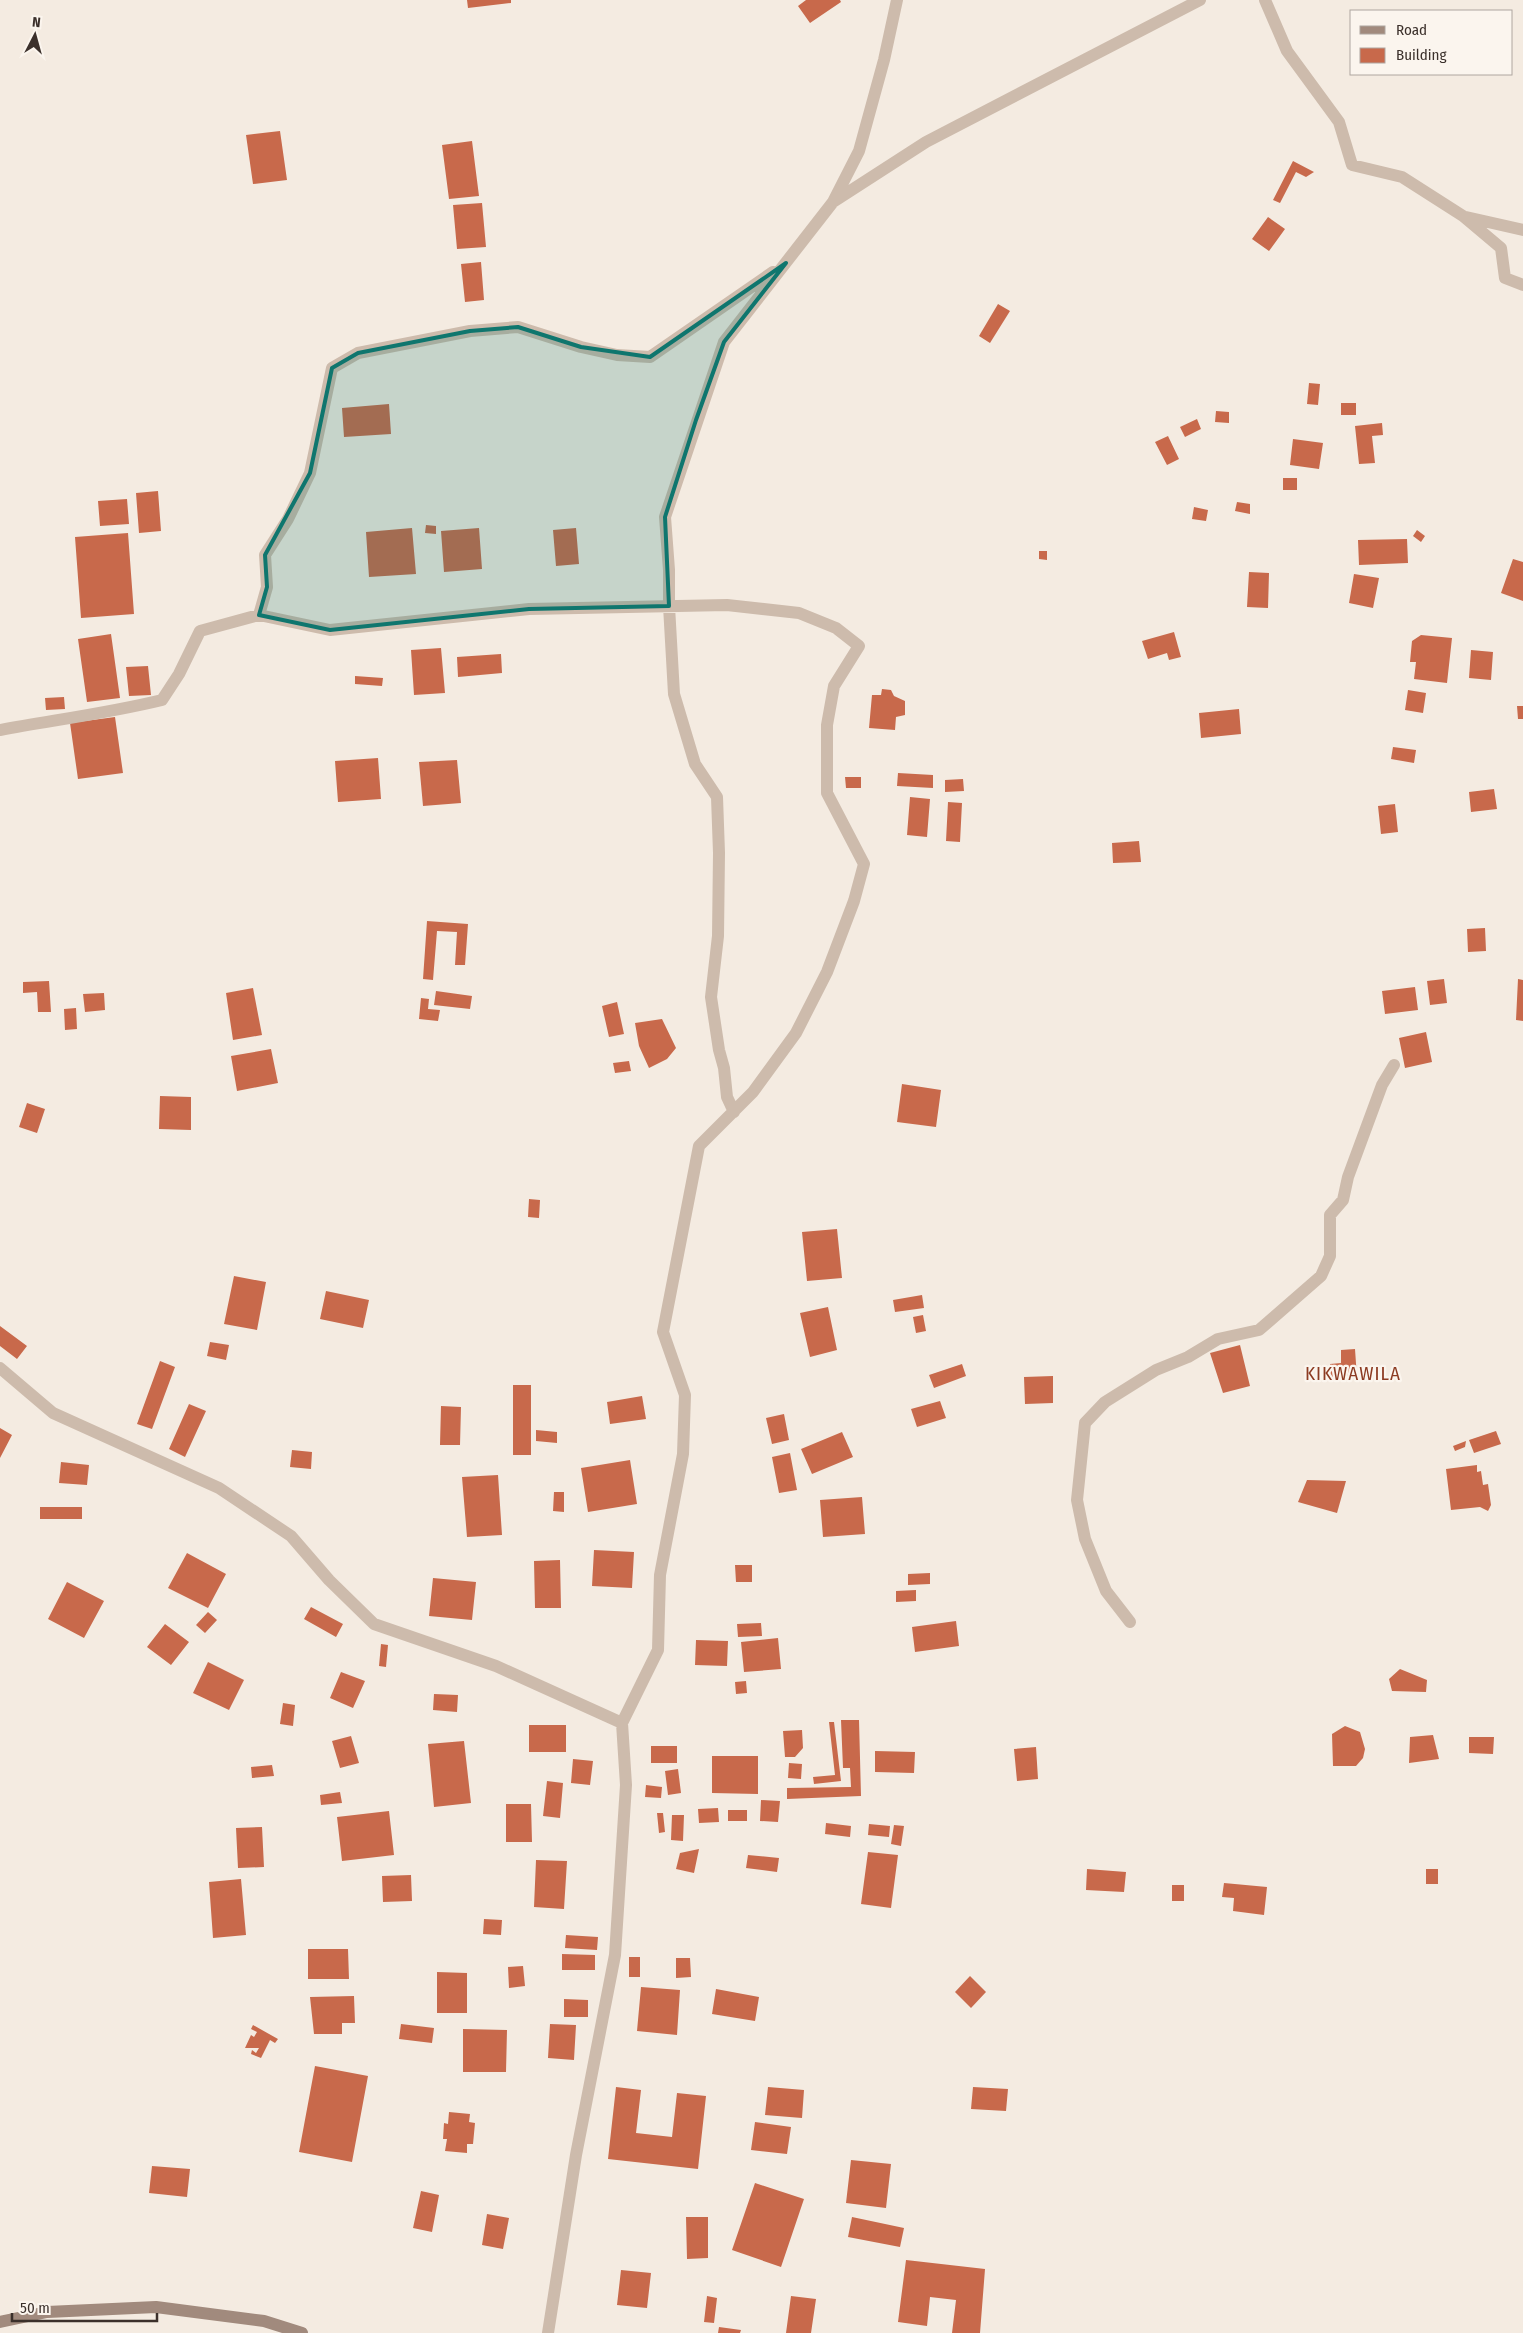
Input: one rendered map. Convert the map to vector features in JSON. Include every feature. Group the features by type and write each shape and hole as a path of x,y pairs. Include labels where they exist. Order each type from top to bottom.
{"main road":[{"path":"0,2322 47,2312 156,2307 264,2322 302,2333"}],"street":[{"path":"734,1112 727,1097 724,1068 719,1050 711,997 718,936 719,853 717,797 695,764 674,694 665,517 696,420 724,342 833,202 859,151 884,60 897,0"},
{"path":"833,202 926,142 1200,0"},
{"path":"1265,0 1287,51 1339,122 1352,165 1402,177 1463,216 1501,248 1505,278 1523,285"},
{"path":"1463,216 1523,230"},
{"path":"259,615 267,587 265,556 288,519 310,473 332,368 358,353 470,331 518,328 608,353 650,357 786,262"},
{"path":"0,730 94,712 119,711 162,700 179,674 200,631 259,615 330,630 426,618 529,609 727,605 799,612 836,628 859,646 834,686 827,725 828,794 864,864 857,892 827,972 796,1033 753,1092 700,1146 663,1332 685,1395 682,1454 660,1575 658,1650 622,1723 626,1785 615,1954 576,2155 548,2333"},
{"path":"1130,1622 1106,1591 1085,1538 1077,1500 1085,1422 1105,1402 1156,1370 1188,1357 1218,1338 1259,1330 1322,1276 1330,1256 1330,1215 1343,1200 1348,1177 1382,1085 1394,1065"},
{"path":"0,1368 53,1413 219,1488 291,1536 329,1580 374,1624 496,1666 622,1723"}],"highlighted area":[{"path":"786,263 724,342 696,420 665,517 669,606 529,609 330,630 259,615 267,587 265,555 310,473 332,368 358,353 470,331 518,327 581,347 650,357"}],"building":[{"path":"467,0 511,0 511,3 468,8"},
{"path":"806,0 840,0 841,2 810,23 798,6"},
{"path":"280,131 287,180 253,184 246,135"},
{"path":"472,141 479,196 449,199 442,145"},
{"path":"1293,161 1314,172 1306,177 1296,172 1280,203 1273,200"},
{"path":"482,203 486,247 457,249 453,205"},
{"path":"1268,217 1285,229 1269,251 1252,239"},
{"path":"481,262 484,300 465,302 461,264"},
{"path":"998,304 1010,311 990,343 979,336"},
{"path":"1309,383 1320,384 1318,405 1307,404"},
{"path":"1341,403 1356,403 1356,415 1341,415"},
{"path":"389,404 391,434 344,437 342,408"},
{"path":"1216,411 1229,412 1229,423 1215,422"},
{"path":"1197,419 1201,429 1185,437 1180,427"},
{"path":"1382,423 1383,435 1372,436 1375,463 1359,464 1355,426"},
{"path":"1168,436 1179,459 1167,465 1155,442"},
{"path":"1293,439 1323,443 1319,469 1290,465"},
{"path":"1283,478 1297,478 1297,490 1283,490"},
{"path":"158,491 161,531 139,533 136,493"},
{"path":"127,499 129,524 100,526 98,501"},
{"path":"1237,502 1250,504 1250,514 1235,511"},
{"path":"1194,507 1208,510 1206,521 1192,519"},
{"path":"426,525 436,526 436,534 425,533"},
{"path":"412,528 416,574 369,577 366,532"},
{"path":"479,528 482,569 444,572 441,531"},
{"path":"576,528 579,564 556,566 553,530"},
{"path":"1417,530 1425,536 1421,542 1413,536"},
{"path":"128,533 134,614 81,618 75,537"},
{"path":"1407,539 1408,563 1359,565 1358,540"},
{"path":"1039,551 1047,551 1047,560 1039,559"},
{"path":"1513,559 1523,562 1523,601 1501,593"},
{"path":"1249,572 1269,573 1268,608 1247,607"},
{"path":"1354,574 1379,578 1373,608 1349,603"},
{"path":"1174,632 1181,657 1169,660 1167,653 1148,659 1142,641"},
{"path":"111,634 120,698 87,702 78,639"},
{"path":"1421,635 1452,638 1447,683 1414,679 1416,662 1410,662 1412,641"},
{"path":"441,648 445,693 414,695 411,650"},
{"path":"1471,650 1493,652 1491,680 1469,678"},
{"path":"501,654 502,673 458,677 457,657"},
{"path":"148,666 151,695 129,696 126,667"},
{"path":"355,676 383,678 382,686 355,684"},
{"path":"882,689 891,690 894,696 905,701 905,715 896,717 895,730 869,728 872,695 881,695"},
{"path":"1408,690 1426,693 1423,713 1405,710"},
{"path":"64,697 65,709 46,710 45,698"},
{"path":"1517,706 1523,706 1523,719 1518,719"},
{"path":"1239,709 1241,734 1201,738 1199,713"},
{"path":"115,717 123,773 78,779 70,723"},
{"path":"1393,747 1416,750 1414,763 1391,759"},
{"path":"378,758 381,799 338,802 335,761"},
{"path":"457,760 461,803 423,806 419,762"},
{"path":"898,773 933,775 933,788 897,786"},
{"path":"845,777 861,777 861,788 846,788"},
{"path":"963,779 964,791 945,792 945,780"},
{"path":"1494,789 1497,809 1471,812 1469,792"},
{"path":"910,797 930,799 927,837 907,835"},
{"path":"948,802 962,803 960,842 946,841"},
{"path":"1395,804 1398,832 1381,834 1378,806"},
{"path":"1139,841 1141,862 1113,863 1112,843"},
{"path":"427,921 468,924 465,965 455,965 457,932 437,931 433,980 423,979"},
{"path":"1485,928 1486,951 1468,952 1467,929"},
{"path":"1444,979 1447,1003 1430,1005 1427,981"},
{"path":"1518,979 1523,980 1523,1021 1516,1020"},
{"path":"49,981 51,1012 38,1012 37,992 23,993 23,982"},
{"path":"1415,987 1418,1010 1385,1014 1382,991"},
{"path":"253,988 262,1035 233,1040 226,993"},
{"path":"436,991 472,996 470,1009 434,1005"},
{"path":"104,993 105,1010 85,1012 83,994"},
{"path":"421,998 429,999 428,1009 440,1010 438,1021 419,1019"},
{"path":"617,1002 624,1034 609,1037 602,1006"},
{"path":"76,1008 77,1029 65,1030 64,1009"},
{"path":"662,1019 676,1048 667,1059 649,1068 639,1046 635,1023"},
{"path":"1426,1032 1432,1062 1405,1068 1399,1038"},
{"path":"271,1049 278,1083 237,1091 231,1056"},
{"path":"629,1061 631,1071 615,1073 613,1063"},
{"path":"902,1084 941,1090 936,1127 897,1122"},
{"path":"160,1096 191,1097 191,1130 159,1129"},
{"path":"27,1103 45,1109 37,1133 19,1127"},
{"path":"529,1199 540,1200 539,1218 528,1217"},
{"path":"837,1229 842,1278 807,1281 802,1232"},
{"path":"234,1276 266,1282 257,1330 224,1324"},
{"path":"326,1291 369,1300 363,1328 320,1319"},
{"path":"922,1295 924,1308 895,1312 893,1300"},
{"path":"828,1307 837,1350 810,1357 800,1313"},
{"path":"923,1315 926,1331 916,1333 913,1317"},
{"path":"0,1326 27,1346 17,1359 0,1346"},
{"path":"210,1342 229,1345 226,1360 207,1356"},
{"path":"1240,1345 1250,1386 1223,1393 1210,1353"},
{"path":"1355,1349 1357,1378 1331,1379 1330,1364 1341,1363 1341,1350"},
{"path":"160,1361 175,1367 152,1429 137,1424"},
{"path":"962,1364 966,1376 934,1388 929,1375"},
{"path":"1053,1376 1053,1403 1025,1404 1024,1377"},
{"path":"513,1385 531,1385 531,1455 513,1455"},
{"path":"642,1396 646,1419 610,1424 607,1402"},
{"path":"940,1401 946,1418 917,1427 911,1409"},
{"path":"189,1404 206,1411 185,1457 169,1449"},
{"path":"441,1406 461,1407 460,1445 440,1445"},
{"path":"784,1414 789,1440 772,1444 766,1418"},
{"path":"0,1428 12,1435 0,1458"},
{"path":"536,1430 557,1432 557,1443 536,1441"},
{"path":"1496,1431 1501,1444 1474,1453 1469,1440"},
{"path":"842,1432 853,1457 812,1474 801,1449"},
{"path":"1466,1441 1465,1447 1455,1451 1453,1446"},
{"path":"292,1450 312,1452 311,1469 290,1467"},
{"path":"790,1453 797,1490 779,1493 772,1457"},
{"path":"630,1460 637,1504 588,1512 581,1468"},
{"path":"61,1462 89,1465 87,1485 59,1483"},
{"path":"1477,1465 1477,1472 1481,1471 1483,1485 1488,1484 1491,1505 1488,1511 1480,1507 1451,1510 1446,1469"},
{"path":"498,1475 502,1535 467,1537 462,1477"},
{"path":"1307,1480 1346,1481 1337,1513 1298,1502"},
{"path":"554,1492 564,1492 564,1512 553,1511"},
{"path":"862,1497 865,1534 823,1537 820,1500"},
{"path":"40,1507 82,1507 82,1519 40,1519"},
{"path":"594,1550 634,1552 632,1588 592,1586"},
{"path":"187,1553 226,1574 208,1608 168,1588"},
{"path":"560,1560 561,1608 535,1608 534,1561"},
{"path":"735,1565 752,1565 752,1582 736,1582"},
{"path":"930,1573 930,1584 908,1585 908,1574"},
{"path":"433,1578 476,1582 472,1620 429,1616"},
{"path":"67,1582 104,1601 84,1638 48,1619"},
{"path":"916,1590 916,1601 896,1602 896,1591"},
{"path":"311,1607 343,1624 336,1637 304,1619"},
{"path":"208,1612 217,1620 205,1633 196,1625"},
{"path":"956,1621 959,1646 915,1652 912,1627"},
{"path":"761,1623 762,1636 738,1637 737,1624"},
{"path":"165,1624 189,1642 171,1665 147,1647"},
{"path":"778,1638 781,1669 744,1672 741,1642"},
{"path":"696,1640 728,1641 727,1666 695,1665"},
{"path":"381,1644 388,1645 386,1667 379,1666"},
{"path":"208,1662 244,1680 229,1710 193,1693"},
{"path":"1400,1669 1427,1680 1426,1692 1392,1691 1389,1679"},
{"path":"341,1672 365,1681 353,1708 330,1698"},
{"path":"746,1681 747,1693 736,1694 735,1682"},
{"path":"434,1694 458,1695 457,1712 433,1710"},
{"path":"283,1703 295,1705 293,1726 280,1724"},
{"path":"841,1720 859,1720 861,1796 787,1799 787,1788 851,1787 850,1768 843,1768"},
{"path":"829,1722 834,1722 841,1781 814,1784 813,1777 835,1775"},
{"path":"529,1725 566,1725 566,1752 529,1752"},
{"path":"1345,1726 1360,1732 1365,1749 1363,1758 1356,1766 1333,1766 1332,1734"},
{"path":"802,1730 803,1748 795,1757 785,1757 783,1731"},
{"path":"1433,1735 1439,1759 1409,1763 1410,1737"},
{"path":"351,1736 359,1763 340,1768 332,1741"},
{"path":"1469,1737 1494,1737 1493,1754 1469,1753"},
{"path":"464,1741 471,1803 434,1807 428,1744"},
{"path":"651,1746 677,1746 677,1763 651,1763"},
{"path":"1036,1747 1038,1779 1017,1781 1014,1749"},
{"path":"875,1751 915,1752 914,1773 875,1772"},
{"path":"712,1756 758,1756 758,1794 712,1793"},
{"path":"573,1759 593,1761 590,1785 571,1783"},
{"path":"789,1763 802,1764 801,1779 788,1778"},
{"path":"272,1765 274,1776 252,1778 251,1767"},
{"path":"678,1769 681,1793 668,1795 665,1771"},
{"path":"547,1781 563,1783 560,1818 543,1816"},
{"path":"646,1785 662,1787 661,1798 645,1797"},
{"path":"340,1792 342,1803 321,1805 320,1795"},
{"path":"761,1800 780,1801 778,1822 760,1821"},
{"path":"506,1804 531,1804 532,1842 506,1842"},
{"path":"718,1808 719,1822 699,1823 698,1809"},
{"path":"728,1810 747,1810 747,1821 728,1821"},
{"path":"389,1811 394,1855 342,1861 337,1817"},
{"path":"657,1813 663,1813 665,1832 659,1833"},
{"path":"672,1815 684,1815 683,1841 671,1840"},
{"path":"826,1823 851,1826 850,1837 825,1834"},
{"path":"869,1824 890,1826 889,1837 868,1835"},
{"path":"894,1825 904,1826 901,1846 891,1844"},
{"path":"262,1827 264,1867 238,1868 236,1828"},
{"path":"699,1849 694,1873 676,1869 680,1853"},
{"path":"868,1852 898,1855 891,1908 861,1904"},
{"path":"748,1855 779,1858 777,1872 746,1868"},
{"path":"536,1860 567,1861 564,1909 534,1907"},
{"path":"1087,1869 1126,1872 1124,1892 1086,1890"},
{"path":"1426,1869 1438,1869 1438,1884 1426,1884"},
{"path":"411,1875 412,1901 383,1902 382,1876"},
{"path":"241,1879 246,1935 213,1938 209,1882"},
{"path":"1224,1883 1267,1887 1264,1915 1233,1911 1234,1898 1222,1897"},
{"path":"1172,1885 1184,1885 1184,1901 1172,1901"},
{"path":"484,1919 502,1920 501,1935 483,1934"},
{"path":"566,1935 598,1937 597,1950 565,1948"},
{"path":"308,1949 348,1949 349,1979 308,1979"},
{"path":"562,1954 595,1955 595,1970 562,1970"},
{"path":"629,1957 640,1957 640,1977 629,1977"},
{"path":"676,1958 690,1958 691,1977 676,1978"},
{"path":"523,1966 525,1986 509,1988 508,1967"},
{"path":"437,1972 467,1973 467,2013 437,2013"},
{"path":"970,1976 986,1992 971,2008 955,1992"},
{"path":"641,1987 680,1990 677,2035 637,2031"},
{"path":"716,1989 759,1997 755,2021 712,2014"},
{"path":"354,1996 355,2023 342,2023 342,2034 314,2034 310,1997"},
{"path":"564,1999 588,2000 588,2017 564,2017"},
{"path":"401,2024 434,2028 432,2043 399,2039"},
{"path":"550,2024 576,2025 574,2060 548,2058"},
{"path":"253,2025 278,2039 275,2043 270,2040 261,2058 251,2054 252,2050 256,2053 259,2048 245,2048 251,2035 254,2037 257,2032 251,2029"},
{"path":"463,2029 507,2030 506,2072 463,2072"},
{"path":"315,2066 368,2076 352,2162 299,2152"},
{"path":"616,2087 641,2090 636,2133 672,2137 677,2093 706,2096 698,2169 608,2159"},
{"path":"768,2087 804,2090 802,2118 765,2115"},
{"path":"973,2087 1008,2089 1006,2111 971,2109"},
{"path":"449,2112 470,2114 469,2122 475,2123 473,2144 467,2144 467,2153 445,2151 447,2139 443,2139 444,2123 448,2124"},
{"path":"755,2122 791,2127 787,2154 751,2150"},
{"path":"851,2160 891,2164 886,2208 846,2203"},
{"path":"152,2166 190,2169 187,2197 149,2193"},
{"path":"755,2183 804,2199 781,2267 732,2250"},
{"path":"421,2191 439,2195 432,2232 413,2228"},
{"path":"487,2214 509,2218 503,2249 482,2245"},
{"path":"686,2217 708,2217 708,2258 687,2259"},
{"path":"852,2217 904,2228 900,2247 848,2237"},
{"path":"906,2260 985,2269 980,2333 952,2333 956,2300 930,2297 927,2326 898,2322"},
{"path":"621,2270 651,2273 647,2308 617,2305"},
{"path":"707,2296 717,2298 714,2323 704,2322"},
{"path":"791,2296 816,2299 811,2333 786,2333"},
{"path":"719,2327 741,2330 740,2333 718,2333"}],"district":[{"name":"KIKWAWILA","path":"1353,1373"}]}
